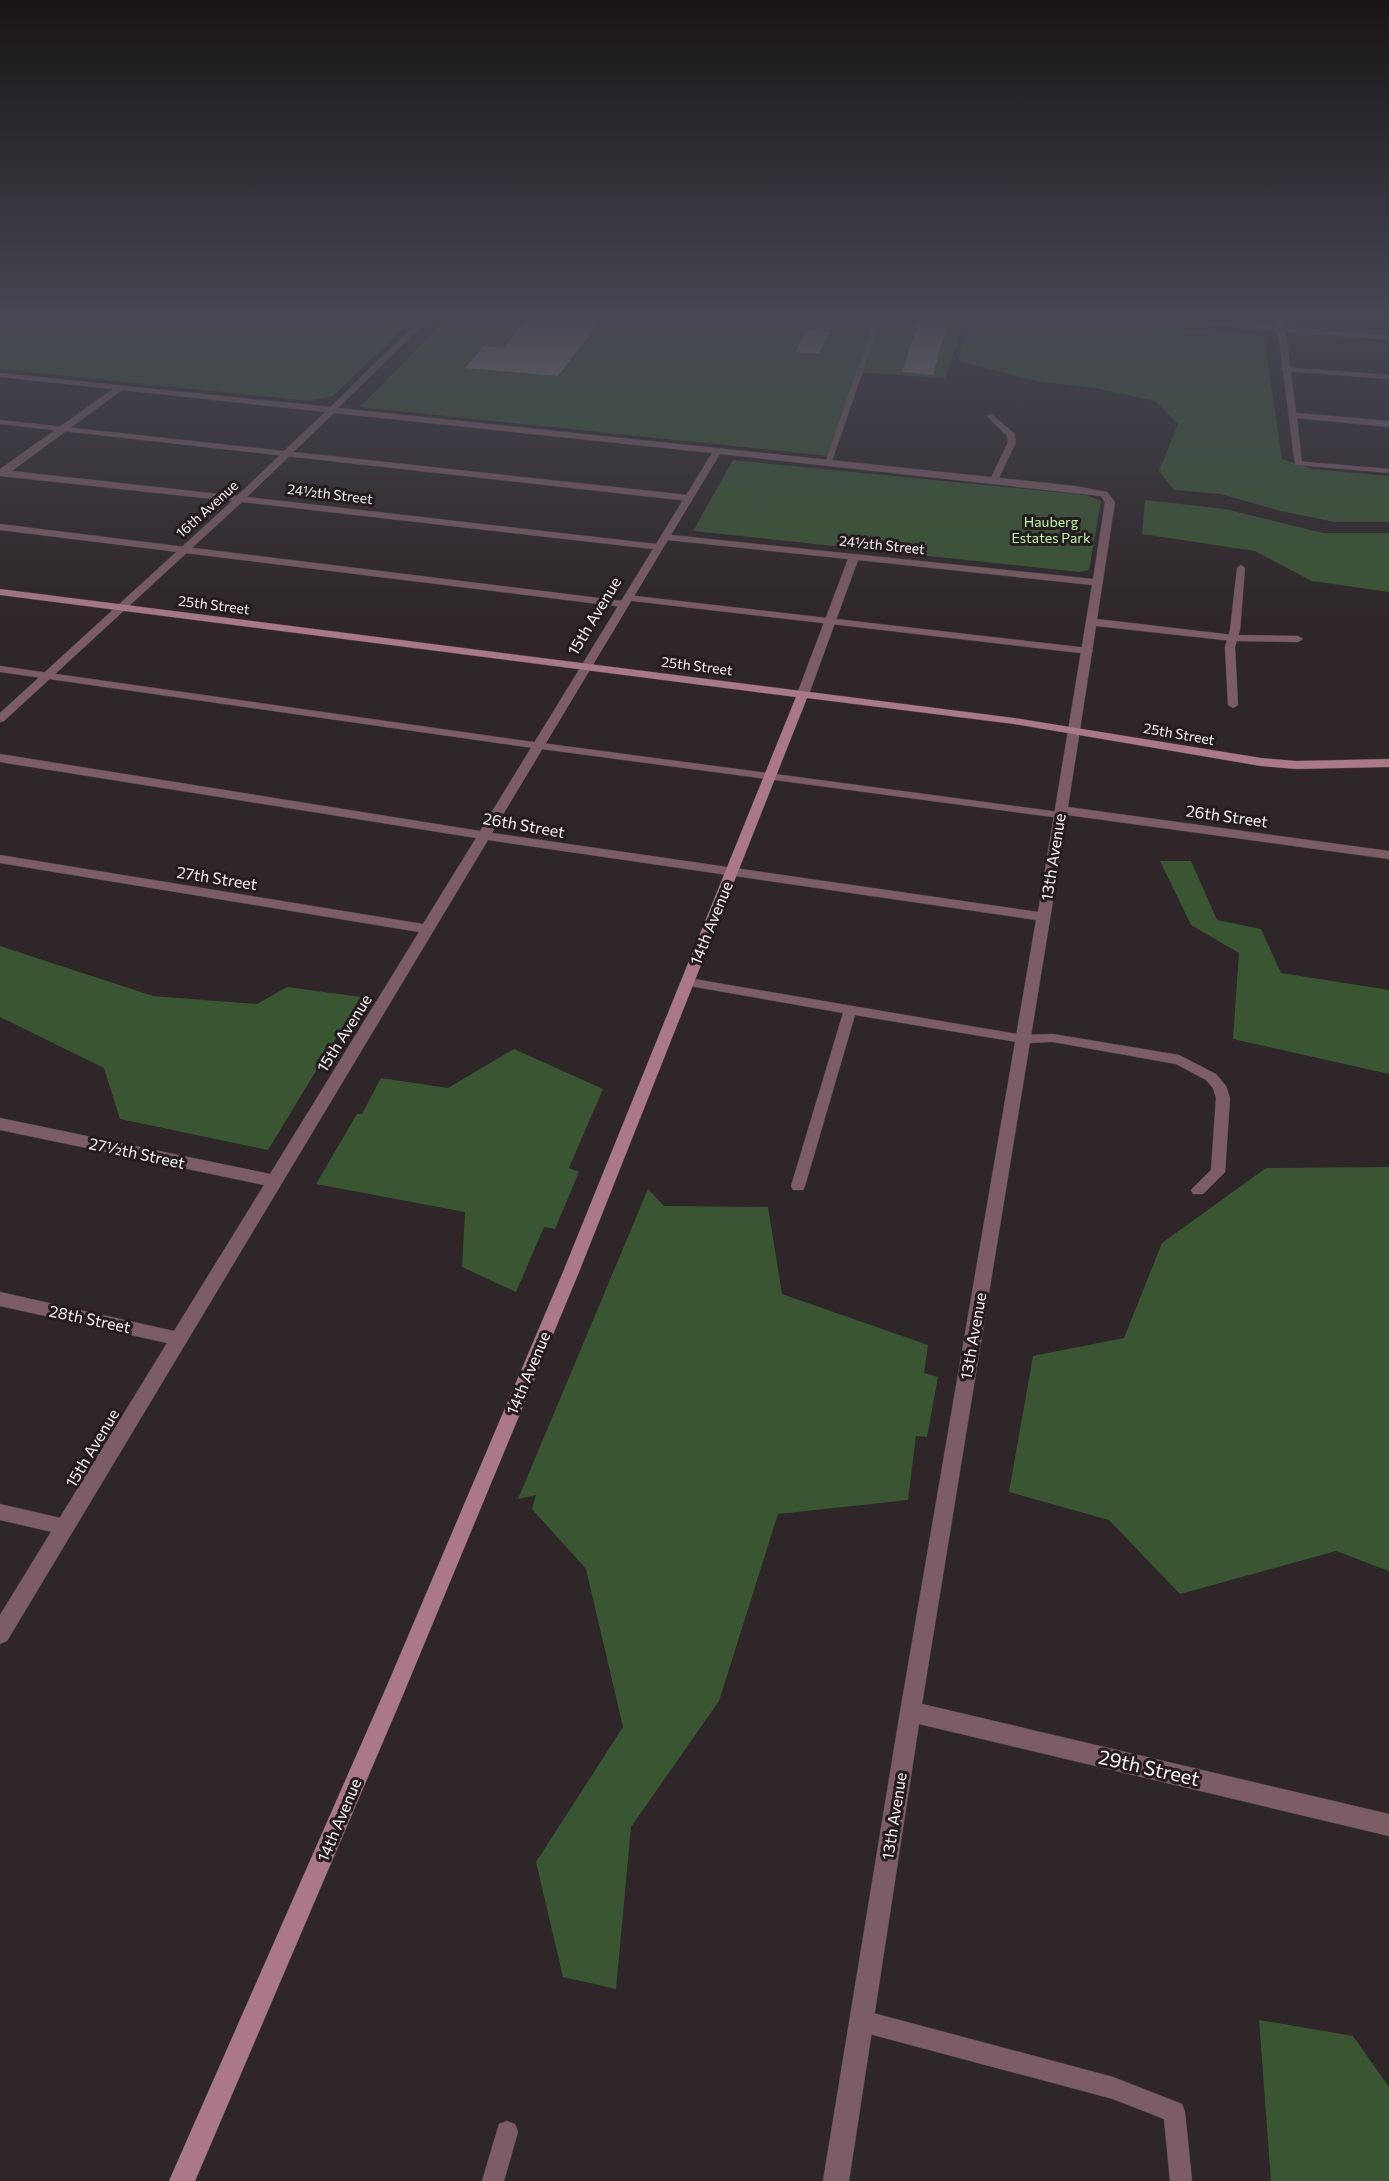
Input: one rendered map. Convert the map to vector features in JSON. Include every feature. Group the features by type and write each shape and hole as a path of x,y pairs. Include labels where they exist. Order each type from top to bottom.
{"street":[{"path":"1,473 78,418"},
{"name":"16th Avenue","path":"0,719 326,418"},
{"path":"409,418 994,480"},
{"path":"1291,418 1298,463"},
{"path":"1321,418 1389,424"},
{"name":"15th Avenue","path":"0,1634 718,450"},
{"name":"24½th Street","path":"1,473 661,542 854,557 1098,582"},
{"name":"13th Avenue","path":"836,2181 910,1712 1044,917 1110,508 1110,502 1104,494 994,480"},
{"name":"14th Avenue","path":"182,2181 393,1695 571,1272 803,694 854,557"},
{"name":"25th Street","path":"0,592 1075,730 1208,755 1261,762 1296,765 1389,763"},
{"path":"1092,622 1233,638 1298,639"},
{"name":"26th Street","path":"0,758 484,836 1044,917"},
{"name":"26th Street","path":"1060,812 1389,855"},
{"name":"27th Street","path":"0,859 429,929"},
{"name":"27½th Street","path":"0,1124 274,1181"},
{"name":"28th Street","path":"0,1299 179,1339"},
{"name":"29th Street","path":"910,1712 1389,1825"}],"lane":[{"path":"828,461 843,418"},
{"path":"993,418 1011,435 1012,442 994,480"},
{"path":"0,422 688,498"},
{"path":"1298,463 1389,471"},
{"path":"0,527 625,601 829,621 1088,651"},
{"path":"1233,705 1230,647 1241,568"},
{"path":"0,669 538,746 1060,812"},
{"path":"688,982 1023,1039 1053,1038 1179,1060 1211,1077 1219,1086 1223,1098 1218,1172 1198,1190"},
{"path":"798,1186 850,1011"},
{"path":"0,1512 65,1527"},
{"path":"862,2021 1113,2088 1174,2112 1181,2181"},
{"path":"493,2181 507,2132"}],"green space":[{"path":"463,418 842,418 828,456"},
{"path":"1172,418 1276,418 1282,459 1312,469 1389,476 1389,522 1335,522 1281,511 1220,494 1174,490 1159,471 1178,424"},
{"name":"Hauberg Estates Park","path":"733,460 1086,495 1101,501 1089,570 1079,572 693,531"},
{"path":"1145,500 1225,509 1323,533 1389,533 1389,592 1312,581 1255,551 1142,534"},
{"path":"1160,861 1191,861 1217,920 1261,929 1281,973 1389,990 1389,1074 1233,1039 1239,953 1191,925"},
{"path":"0,946 153,996 257,1004 287,987 361,997 268,1150 120,1119 104,1068 0,1017"},
{"path":"514,1049 603,1089 569,1168 579,1172 555,1229 544,1227 516,1292 462,1267 465,1212 316,1184 357,1114 362,1114 381,1078 448,1088"},
{"path":"1389,1167 1389,1571 1336,1551 1180,1594 1109,1520 1009,1492 1033,1356 1124,1338 1162,1243 1266,1168"},
{"path":"648,1189 664,1206 768,1207 782,1294 928,1345 924,1373 938,1377 927,1437 916,1436 908,1500 778,1514 719,1701 631,1827 616,1989 563,1977 536,1862 623,1727 586,1569 532,1509 536,1495 518,1499"},
{"path":"1259,2020 1353,2036 1389,2087 1389,2181 1271,2181"}]}
